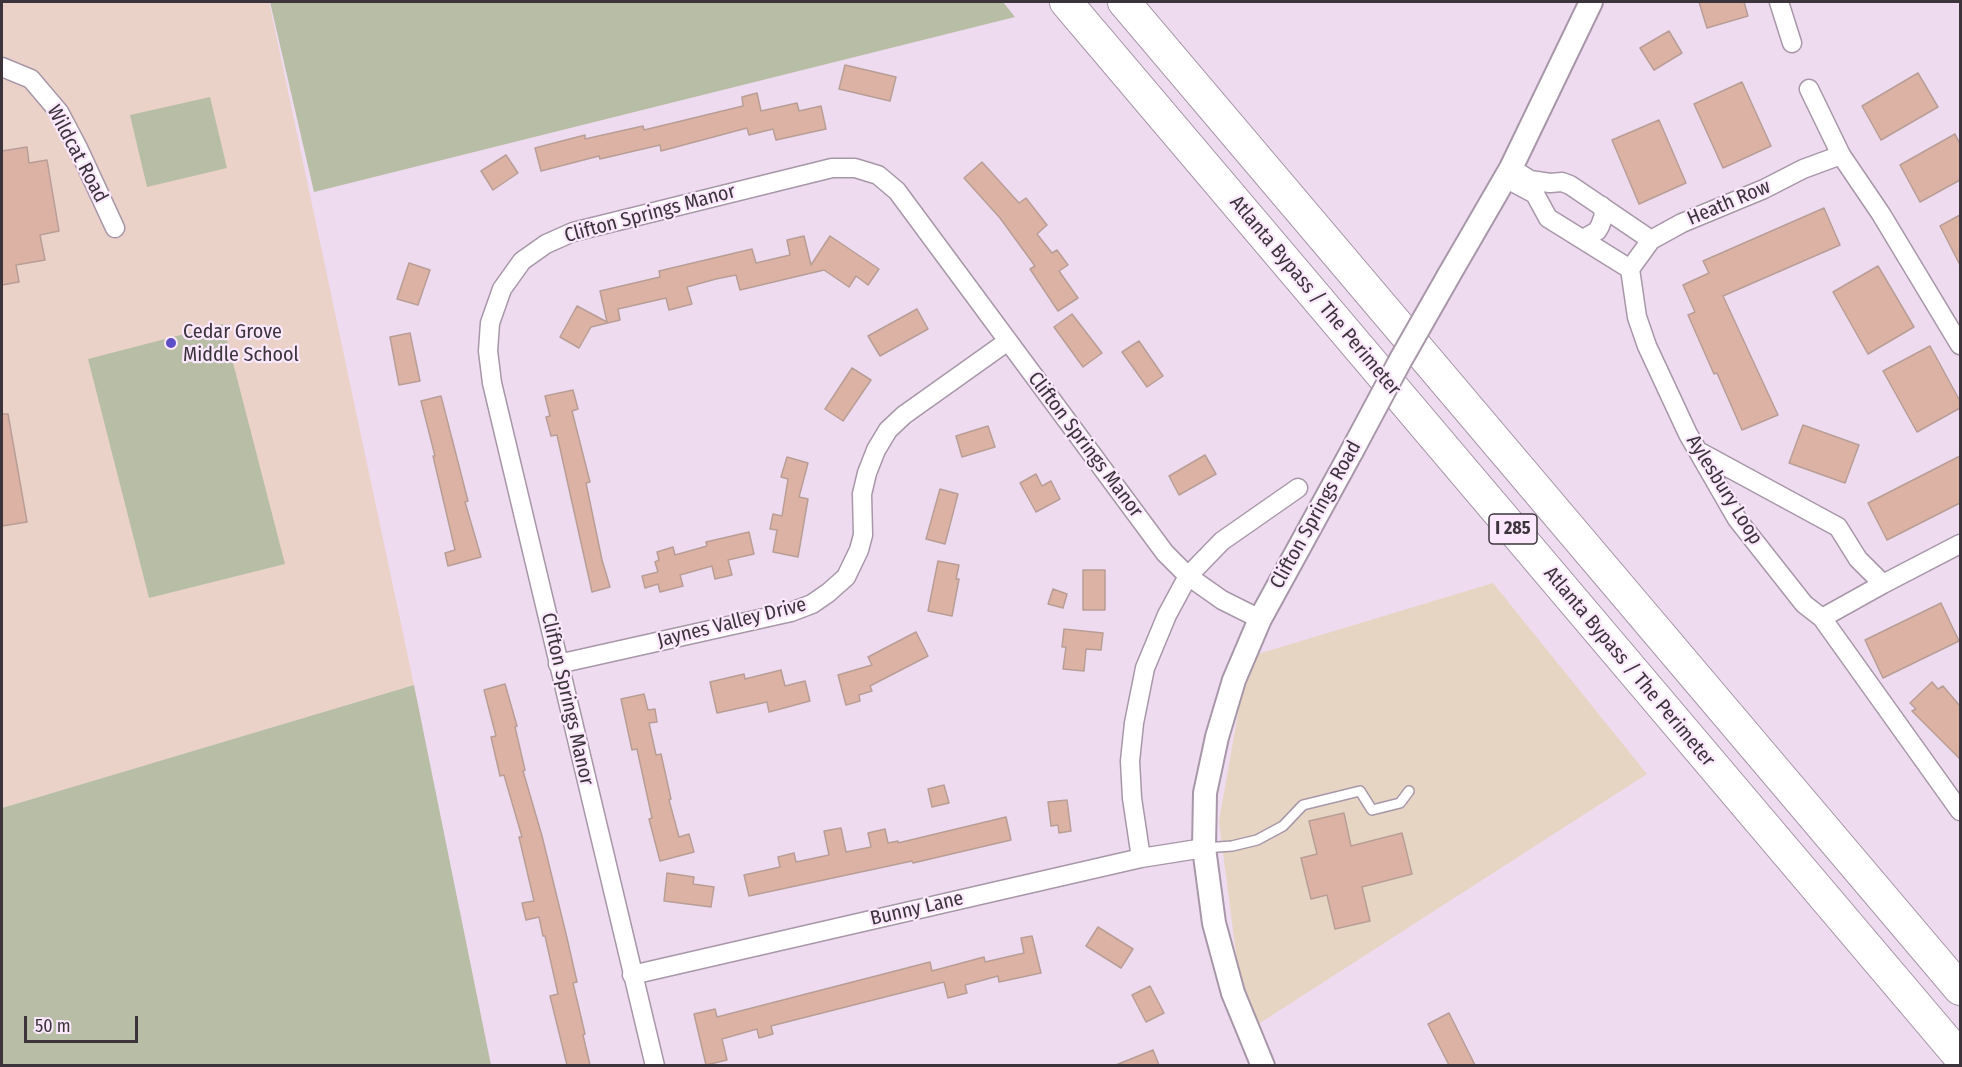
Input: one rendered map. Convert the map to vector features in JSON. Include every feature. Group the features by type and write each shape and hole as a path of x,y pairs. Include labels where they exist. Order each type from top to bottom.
{"highway":[{"name":"Atlanta Bypass / The Perimeter","path":"1066,2 1960,1057"},
{"name":"I 285","path":"1124,2 1960,989"}],"street":[{"name":"Clifton Springs Road","path":"1263,1065 1233,993 1214,924 1204,848 1205,793 1217,736 1234,680 1260,619 1400,360 1508,173 1591,2"},
{"path":"1779,2 1792,43"},
{"name":"Wildcat Road","path":"2,67 31,80 59,112 115,228"},
{"path":"1809,89 1841,155 1881,214 1960,345"},
{"name":"Heath Row","path":"1630,269 1651,240 1682,223 1764,189 1803,169 1841,155"},
{"name":"Clifton Springs Manor","path":"655,1065 492,383 488,351 490,323 502,289 522,261 530,255 564,236 603,224 832,168 855,168 878,175 897,191 1165,553 1188,576 1222,600 1260,619"},
{"path":"1508,173 1530,180 1562,182 1570,185 1651,240"},
{"path":"1508,173 1534,194 1548,218 1630,269"},
{"path":"1583,239 1598,231 1604,215 1602,206"},
{"name":"Aylesbury Loop","path":"1630,269 1637,317 1647,346 1697,450 1737,519 1804,604 1822,618 1960,811"},
{"name":"Jaynes Valley Drive","path":"558,664 791,612 812,604 828,593 846,577 859,550 863,535 862,494 867,473 876,450 888,430 904,415 1008,341"},
{"path":"1697,450 1838,527 1858,559 1883,584"},
{"path":"1142,858 1132,798 1130,761 1134,723 1145,669 1167,615 1188,576 1222,541 1298,488"},
{"path":"1822,618 1960,544"},
{"name":"Bunny Lane","path":"632,975 1142,858 1204,848"}],"lane":[{"path":"1204,848 1232,846 1257,840 1283,826 1303,805 1360,791 1372,810 1400,803 1409,791"}],"shaded area":[{"name":"Cedar Grove Middle School","path":"2,2 269,2 414,685 2,808"},
{"path":"1493,583 1647,774 1246,1032 1219,821 1248,657"}],"green space":[{"path":"270,2 1003,2 1015,17 314,192"},
{"path":"210,97 227,168 147,187 130,115"},
{"path":"223,324 285,564 149,598 88,359"},
{"path":"414,685 491,1065 2,1065 2,808"}],"building":[{"path":"1699,2 1744,2 1748,16 1707,28"},
{"path":"1669,31 1682,53 1654,70 1640,48"},
{"path":"845,65 896,77 890,101 839,89"},
{"path":"1918,73 1938,107 1881,140 1862,106"},
{"path":"1742,82 1771,146 1723,168 1694,104"},
{"path":"757,93 761,111 797,103 799,111 821,106 826,129 776,140 773,129 749,135 747,128 661,151 660,145 600,159 599,156 541,171 535,148 585,135 585,139 643,126 644,130 743,106 742,97"},
{"path":"1659,120 1686,183 1639,204 1612,140"},
{"path":"1955,134 1960,144 1960,180 1920,202 1900,165"},
{"path":"27,147 29,163 47,160 59,231 40,235 45,260 16,265 19,282 2,285 2,151"},
{"path":"506,155 518,173 493,190 481,171"},
{"path":"982,162 1019,203 1026,198 1047,225 1037,234 1052,253 1057,250 1068,265 1059,271 1078,298 1058,311 1030,269 1035,266 1000,218 964,178"},
{"path":"1824,208 1840,245 1723,296 1778,415 1742,430 1688,315 1695,312 1683,285 1709,273 1703,261"},
{"path":"1960,215 1960,265 1940,226"},
{"path":"804,236 811,265 830,236 879,269 868,285 856,276 849,287 824,270 740,290 736,275 716,279 687,287 692,304 669,310 666,298 618,309 620,320 591,327 579,348 560,337 577,306 607,322 600,291 660,277 659,271 752,249 756,263 790,255 787,240"},
{"path":"409,263 430,270 418,305 397,299"},
{"path":"1878,266 1914,327 1868,354 1833,292"},
{"path":"917,309 928,329 880,356 868,336"},
{"path":"1072,314 1102,353 1083,367 1054,327"},
{"path":"410,333 420,381 399,385 390,337"},
{"path":"1139,341 1163,376 1147,387 1122,352"},
{"path":"1930,346 1960,401 1960,408 1917,432 1883,371"},
{"path":"852,368 871,380 843,421 825,409"},
{"path":"573,390 578,409 572,411 590,482 586,483 610,587 592,592 557,435 551,436 546,417 550,416 545,396"},
{"path":"441,396 468,501 465,502 481,557 448,566 445,553 455,550 421,401"},
{"path":"2,414 8,414 27,522 2,526"},
{"path":"1803,425 1859,445 1845,483 1789,463"},
{"path":"988,426 995,447 962,457 956,436"},
{"path":"1205,455 1216,474 1179,495 1169,476"},
{"path":"1960,456 1960,503 1887,540 1868,503"},
{"path":"787,457 808,463 799,497 808,499 798,557 773,552 777,530 770,529 773,514 782,516 788,479 781,477"},
{"path":"1036,474 1042,486 1051,481 1060,499 1036,512 1020,483"},
{"path":"940,489 958,494 945,544 926,539"},
{"path":"749,532 754,554 728,560 732,575 715,579 712,566 680,575 683,586 660,592 658,584 645,588 642,576 658,572 655,562 659,560 657,552 673,547 675,555 707,546 706,542"},
{"path":"938,561 959,565 956,579 959,579 952,616 928,611"},
{"path":"1083,570 1105,570 1105,610 1083,610"},
{"path":"1053,589 1067,594 1063,608 1048,604"},
{"path":"1941,603 1959,641 1883,678 1865,640"},
{"path":"1064,629 1103,633 1101,650 1086,649 1084,671 1063,669 1066,647 1062,647"},
{"path":"916,632 928,656 870,686 872,691 859,695 860,701 846,705 838,675 872,665 868,657"},
{"path":"781,670 785,686 805,681 810,701 769,712 767,702 717,713 710,682 744,674 745,679"},
{"path":"1932,682 1938,689 1943,686 1960,706 1960,759 1912,711 1916,709 1910,703"},
{"path":"505,684 517,726 515,727 525,770 523,771 542,836 577,982 573,983 590,1065 567,1065 550,996 558,994 545,936 543,936 539,917 526,920 522,903 534,901 519,837 522,837 504,775 500,776 491,737 496,736 484,690"},
{"path":"644,694 648,710 655,709 657,722 649,723 656,755 661,754 671,799 669,800 679,837 689,834 694,852 660,861 649,819 652,818 637,749 632,750 621,699"},
{"path":"944,785 949,803 932,807 928,789"},
{"path":"1067,800 1071,831 1059,833 1058,825 1051,826 1048,802"},
{"path":"1344,813 1351,846 1402,833 1412,874 1362,887 1370,921 1335,929 1327,895 1311,899 1301,858 1317,854 1309,821"},
{"path":"1006,817 1011,840 913,863 912,861 749,896 744,875 780,867 778,857 794,853 796,862 829,855 824,831 841,828 846,852 871,847 868,833 885,829 888,843 898,841 898,843"},
{"path":"667,873 694,877 693,884 714,887 711,907 664,901"},
{"path":"1098,927 1133,949 1121,968 1086,946"},
{"path":"1032,936 1041,973 999,982 998,976 965,985 967,993 948,998 944,982 771,1026 773,1034 759,1038 757,1029 722,1039 727,1060 706,1065 694,1014 715,1009 717,1017 930,962 932,971 984,957 985,962 1024,953 1021,938"},
{"path":"1150,986 1164,1013 1146,1022 1132,995"},
{"path":"1449,1013 1475,1065 1449,1065 1428,1024"},
{"path":"1153,1050 1159,1065 1116,1065"}],"place":[{"name":"Cedar Grove Middle School","path":"171,343"}]}
